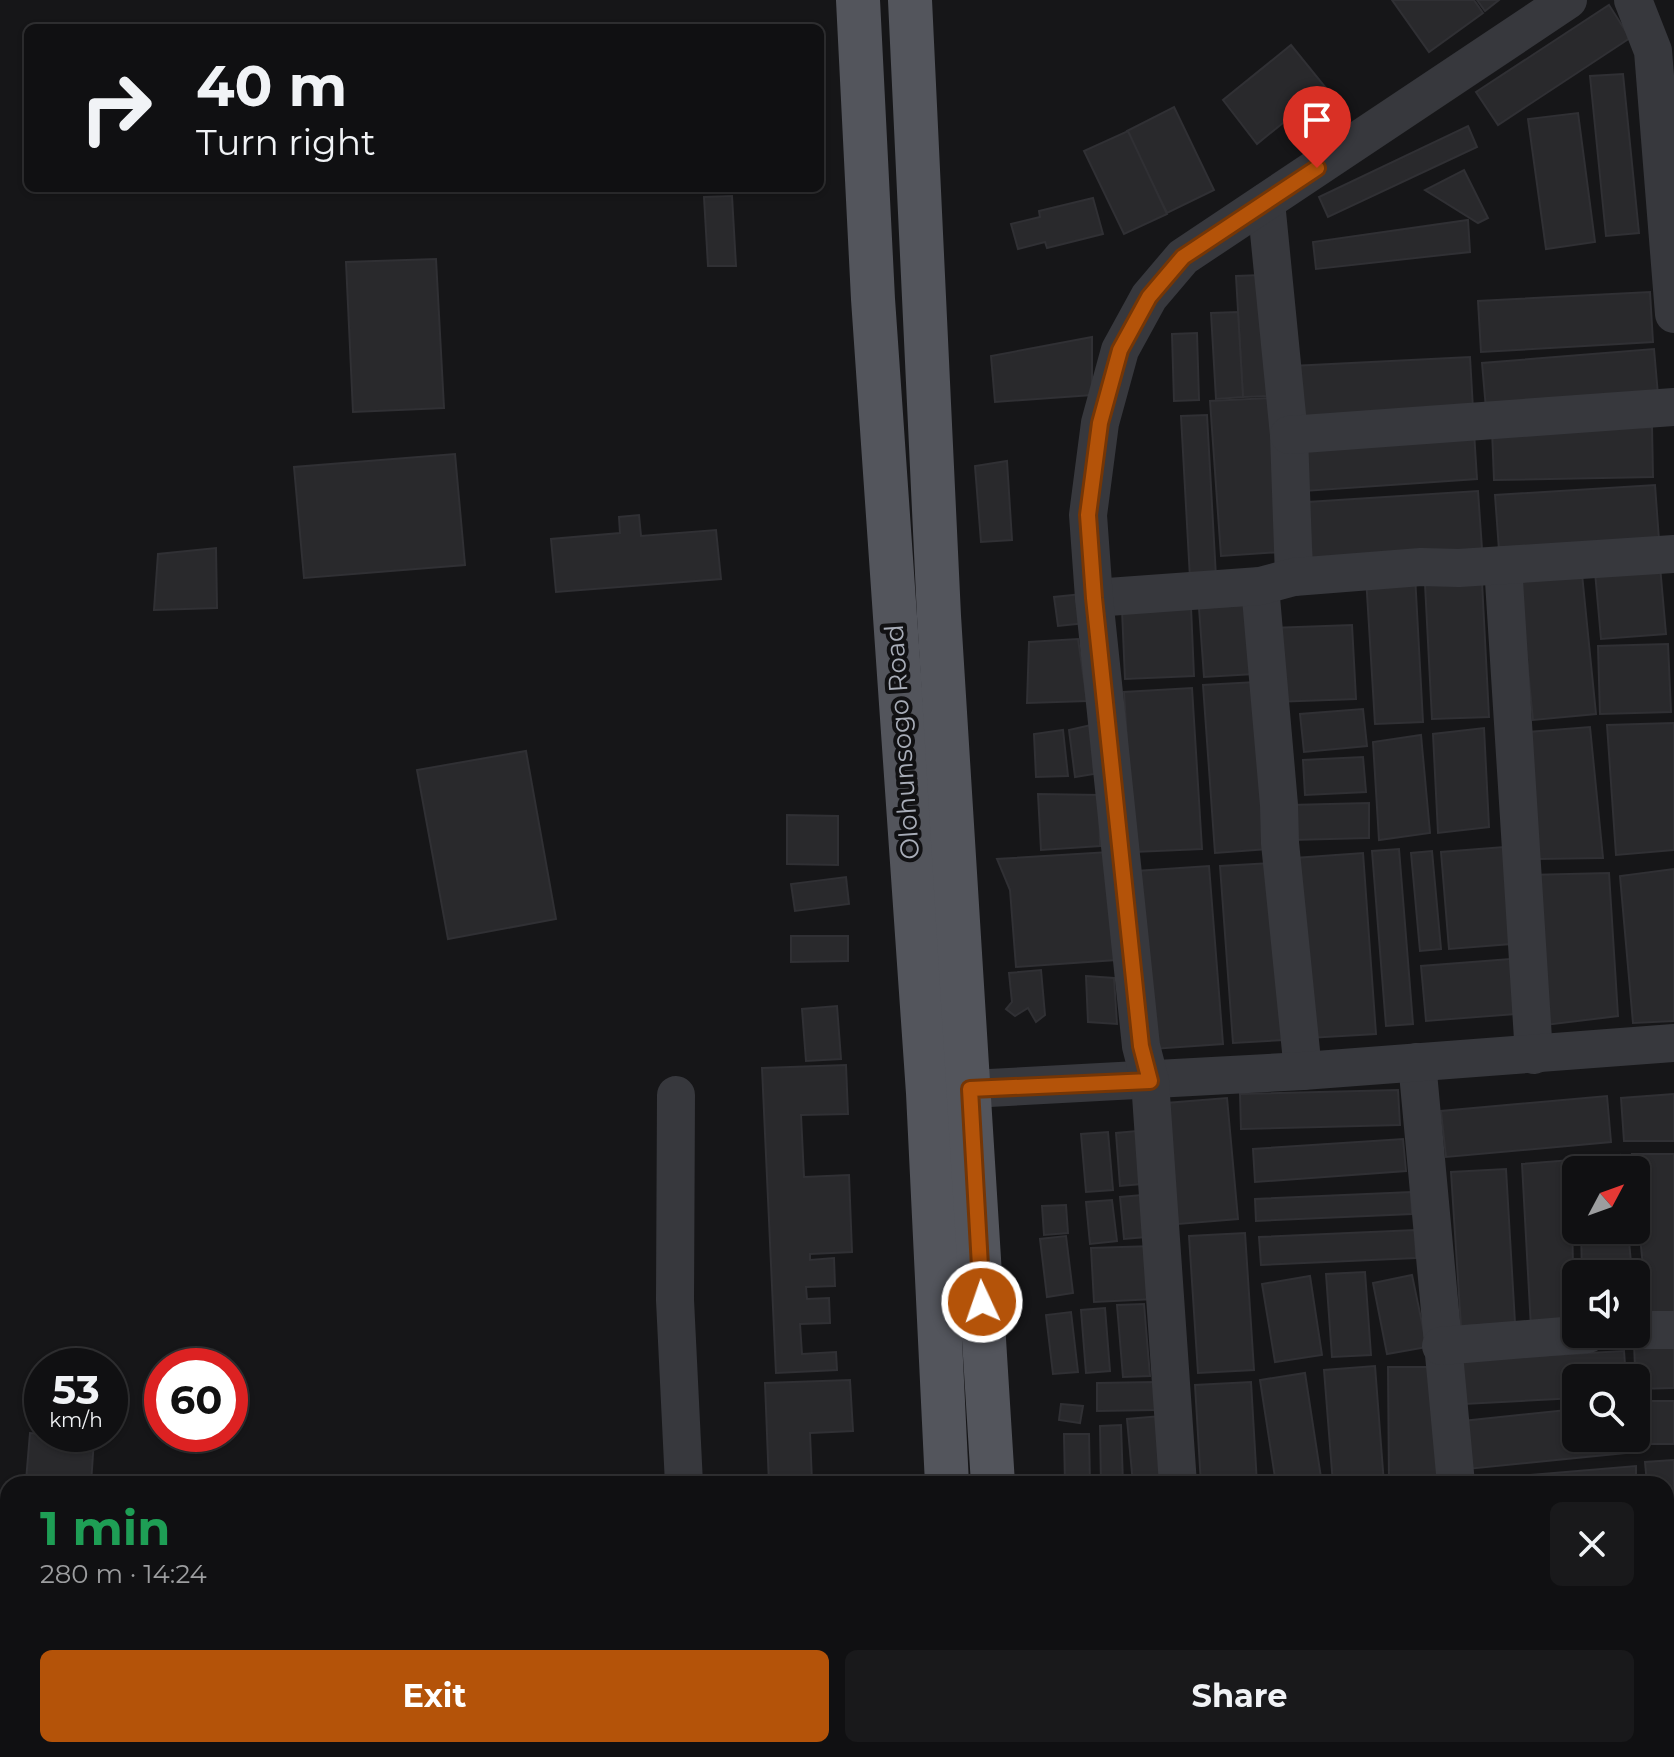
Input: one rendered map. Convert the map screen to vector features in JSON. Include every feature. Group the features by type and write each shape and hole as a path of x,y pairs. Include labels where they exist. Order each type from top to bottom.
{"main road":[{"name":"Olohunsogo Road","path":"858,0 873,314 928,1093 947,1476"},
{"name":"Olohunsogo Road","path":"910,0 939,616 993,1476"},
{"path":"893,622 939,616"}],"street":[{"path":"1177,1476 1150,1081 1141,1046 1094,598 1088,515 1100,423 1120,350 1149,297 1183,257 1568,0"},
{"path":"1633,0 1663,50 1674,314"},
{"path":"1266,202 1289,435 1277,582 1280,843 1303,1071"},
{"path":"1289,435 1674,407"},
{"path":"1094,598 1421,567 1459,568 1674,554"},
{"path":"1503,565 1534,1055"},
{"path":"970,1089 1150,1081 1674,1043"},
{"path":"1417,1062 1455,1476"},
{"path":"676,1095 675,1300 684,1476"},
{"path":"1650,1330 1674,1330"},
{"path":"1441,1346 1562,1336"}],"building":[{"path":"1392,0 1474,0 1483,13 1429,52"},
{"path":"1477,0 1499,0 1485,11"},
{"path":"1609,5 1630,38 1498,125 1476,92"},
{"path":"1291,45 1326,88 1257,144 1223,100"},
{"path":"1623,74 1639,233 1606,236 1590,76"},
{"path":"1174,107 1214,190 1167,213 1127,131"},
{"path":"1578,113 1595,242 1546,249 1528,119"},
{"path":"1468,126 1477,147 1328,217 1319,197"},
{"path":"1128,131 1167,214 1124,234 1084,151"},
{"path":"1464,170 1488,218 1478,223 1425,190"},
{"path":"732,196 736,266 708,266 704,197"},
{"path":"1093,198 1103,234 1047,248 1045,242 1018,249 1011,224 1040,217 1039,211"},
{"path":"1468,220 1470,252 1316,269 1313,242"},
{"path":"436,259 444,408 353,412 346,262"},
{"path":"1262,275 1270,396 1243,397 1236,276"},
{"path":"1650,292 1653,342 1481,352 1478,301"},
{"path":"1238,312 1243,397 1216,399 1211,313"},
{"path":"1197,333 1199,400 1174,401 1172,334"},
{"path":"1092,337 1092,395 995,402 991,356"},
{"path":"1654,349 1658,395 1486,409 1482,363"},
{"path":"1470,357 1473,409 1295,419 1292,366"},
{"path":"1270,398 1281,552 1221,556 1210,401"},
{"path":"1207,415 1216,577 1190,578 1181,416"},
{"path":"1652,427 1653,477 1494,480 1492,430"},
{"path":"1474,432 1477,479 1304,491 1301,445"},
{"path":"455,454 465,565 304,578 294,467"},
{"path":"1007,461 1012,540 981,542 975,466"},
{"path":"1655,485 1659,540 1499,550 1495,495"},
{"path":"1478,491 1482,549 1312,559 1308,502"},
{"path":"639,515 641,536 716,530 721,579 556,592 551,539 620,533 619,517"},
{"path":"216,548 217,608 154,610 158,554"},
{"path":"1660,566 1666,634 1601,639 1595,572"},
{"path":"1582,574 1596,714 1533,720 1519,579"},
{"path":"1415,575 1423,722 1375,724 1366,577"},
{"path":"1482,582 1489,717 1432,719 1425,584"},
{"path":"1082,594 1086,623 1058,626 1054,597"},
{"path":"1249,605 1254,674 1204,677 1199,608"},
{"path":"1191,607 1194,676 1125,679 1122,610"},
{"path":"1352,625 1356,699 1273,702 1269,628"},
{"path":"1078,639 1087,701 1027,703 1029,642"},
{"path":"1668,644 1671,712 1600,714 1598,646"},
{"path":"1256,682 1268,849 1215,853 1203,685"},
{"path":"1192,688 1202,849 1134,852 1124,692"},
{"path":"1363,709 1367,746 1304,752 1300,714"},
{"path":"1674,723 1674,850 1616,855 1607,725"},
{"path":"1091,725 1094,774 1075,777 1069,730"},
{"path":"1590,727 1603,858 1536,859 1528,732"},
{"path":"1484,728 1489,827 1438,833 1433,734"},
{"path":"1063,730 1068,776 1036,777 1034,734"},
{"path":"1421,735 1430,833 1379,840 1373,742"},
{"path":"526,751 556,919 448,939 417,770"},
{"path":"1363,757 1366,792 1305,795 1303,760"},
{"path":"1038,794 1099,795 1100,846 1041,850"},
{"path":"1369,803 1369,838 1291,840 1290,805"},
{"path":"787,815 838,816 838,865 787,864"},
{"path":"1504,847 1511,944 1449,949 1441,852"},
{"path":"1399,849 1413,1024 1386,1026 1372,851"},
{"path":"1432,851 1441,949 1420,951 1411,853"},
{"path":"1109,852 1116,960 1016,967 1010,890 997,859"},
{"path":"1363,853 1376,1034 1308,1038 1295,858"},
{"path":"1271,863 1284,1040 1233,1043 1220,866"},
{"path":"1209,866 1223,1044 1152,1049 1136,871"},
{"path":"1674,869 1674,1021 1633,1023 1620,876"},
{"path":"1609,873 1618,1016 1537,1026 1528,875"},
{"path":"846,877 849,904 795,911 791,884"},
{"path":"791,936 848,936 848,961 791,962"},
{"path":"1523,958 1528,1013 1426,1021 1421,966"},
{"path":"1041,970 1045,1015 1036,1022 1028,1008 1015,1016 1006,1009 1012,1002 1009,973"},
{"path":"1086,976 1114,978 1117,1024 1088,1022"},
{"path":"837,1006 841,1059 806,1061 802,1009"},
{"path":"846,1065 848,1114 801,1115 804,1177 849,1175 852,1252 810,1254 810,1260 834,1258 835,1286 806,1287 807,1299 829,1298 830,1323 800,1324 802,1354 836,1352 837,1370 776,1373 762,1068"},
{"path":"1398,1090 1400,1125 1241,1129 1240,1094"},
{"path":"1674,1094 1674,1141 1624,1141 1621,1098"},
{"path":"1607,1096 1611,1142 1446,1157 1441,1111"},
{"path":"1227,1098 1238,1219 1178,1224 1166,1103"},
{"path":"1137,1131 1142,1184 1120,1186 1116,1133"},
{"path":"1108,1132 1113,1190 1086,1192 1081,1134"},
{"path":"1403,1139 1406,1171 1255,1182 1253,1149"},
{"path":"1674,1154 1674,1315 1650,1317 1650,1260 1642,1260 1641,1244 1650,1244 1650,1156 1632,1156"},
{"path":"1562,1161 1562,1244 1573,1244 1573,1260 1562,1260 1562,1324 1531,1328 1522,1164"},
{"path":"1506,1169 1515,1323 1461,1326 1451,1172"},
{"path":"1411,1192 1412,1214 1256,1221 1255,1199"},
{"path":"1142,1195 1146,1237 1124,1239 1120,1197"},
{"path":"1112,1200 1117,1241 1090,1244 1086,1202"},
{"path":"1066,1205 1068,1233 1044,1235 1042,1206"},
{"path":"1415,1230 1416,1258 1261,1265 1259,1237"},
{"path":"1245,1233 1254,1370 1198,1373 1189,1236"},
{"path":"1066,1236 1073,1293 1047,1297 1040,1239"},
{"path":"1581,1244 1629,1244 1631,1260 1582,1260"},
{"path":"1153,1246 1155,1299 1094,1302 1091,1248"},
{"path":"1365,1272 1371,1355 1332,1357 1326,1274"},
{"path":"1412,1275 1427,1347 1387,1354 1373,1283"},
{"path":"1310,1276 1322,1355 1275,1362 1262,1284"},
{"path":"1144,1304 1150,1376 1123,1377 1117,1305"},
{"path":"1105,1308 1110,1371 1086,1373 1081,1310"},
{"path":"1071,1312 1078,1372 1053,1374 1046,1315"},
{"path":"1674,1343 1674,1388 1650,1389 1650,1364 1635,1364 1634,1348 1650,1348 1650,1344"},
{"path":"1624,1351 1625,1364 1562,1364 1562,1399 1464,1404 1461,1360"},
{"path":"1375,1366 1383,1476 1332,1476 1324,1370"},
{"path":"1388,1367 1438,1367 1438,1476 1389,1476"},
{"path":"1305,1373 1321,1476 1275,1476 1260,1380"},
{"path":"850,1380 853,1431 810,1433 812,1476 769,1476 765,1383"},
{"path":"1155,1382 1155,1410 1097,1411 1097,1383"},
{"path":"1251,1382 1257,1476 1201,1476 1195,1385"},
{"path":"1650,1401 1674,1401 1674,1444 1650,1444"},
{"path":"1061,1404 1083,1406 1080,1423 1059,1420"},
{"path":"1562,1410 1562,1452 1635,1452 1467,1469 1463,1421"},
{"path":"1161,1416 1166,1476 1132,1476 1127,1419"},
{"path":"1121,1425 1123,1476 1101,1476 1100,1426"},
{"path":"1064,1434 1089,1434 1090,1476 1065,1476"},
{"path":"28,1452 93,1452 92,1476 26,1476"},
{"path":"1674,1460 1674,1476 1646,1476 1645,1462"},
{"path":"1636,1466 1636,1476 1517,1476"}],"route":[{"path":"982,1302 970,1089 1150,1081 1141,1046 1088,515 1100,423 1120,350 1149,297 1183,257 1317,168"}]}
